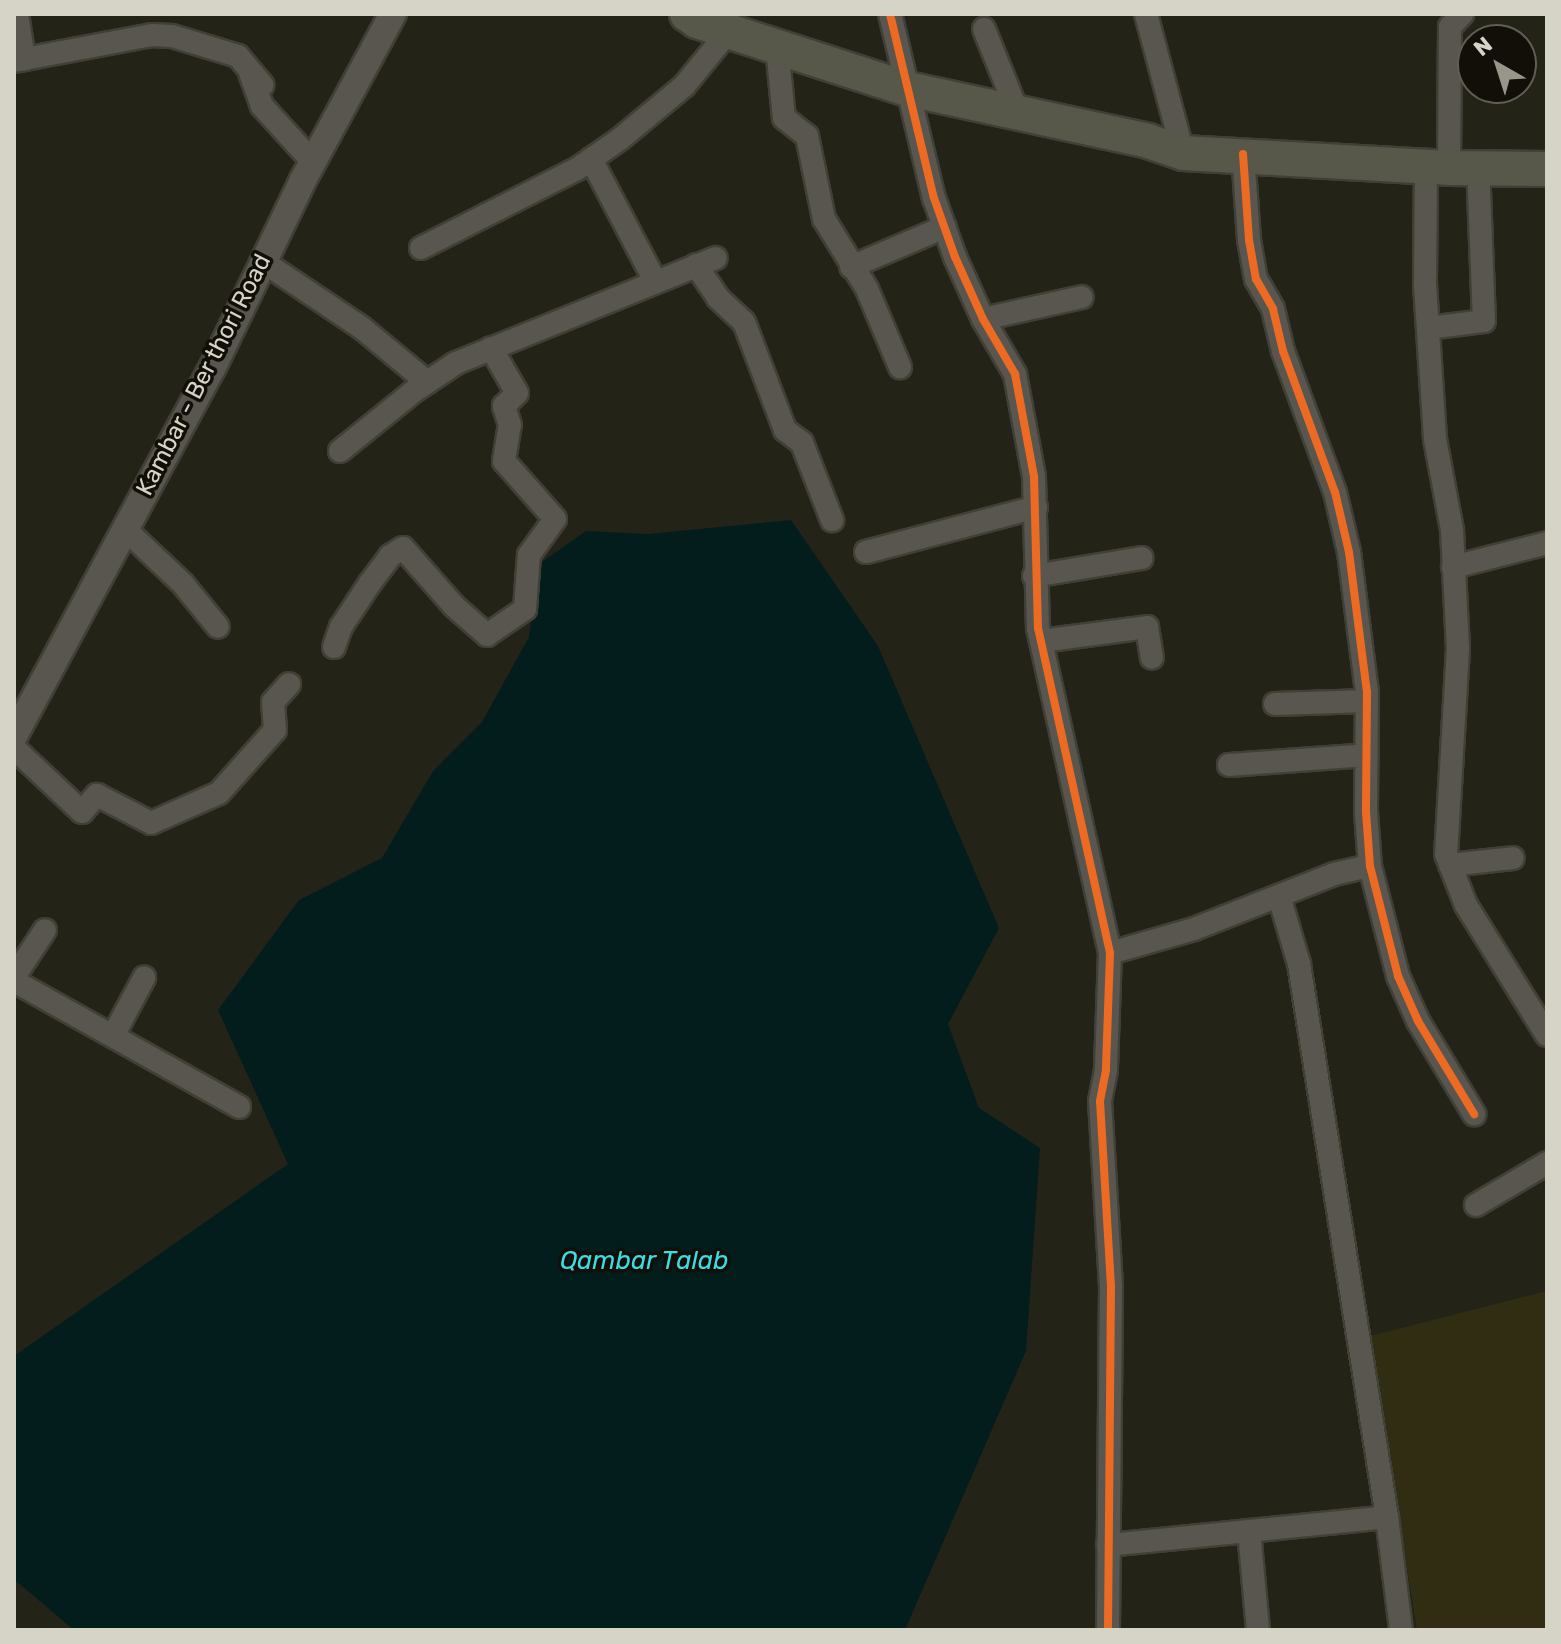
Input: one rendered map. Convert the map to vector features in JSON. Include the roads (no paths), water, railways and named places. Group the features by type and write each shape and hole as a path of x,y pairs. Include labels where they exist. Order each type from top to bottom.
{"main road":[{"path":"687,14 753,33 908,89 1148,141 1183,153 1451,168 1547,169"}],"street":[{"path":"17,14 19,60 151,35 172,36 238,56 256,77 262,106 313,162"},
{"name":"Kambar - Ber thori Road","path":"14,736 213,367 262,261 393,14"},
{"path":"890,14 945,227 983,319 1015,374 1036,507 1034,576 1041,641 1110,953 1106,1070 1100,1101 1111,1287 1108,1630"},
{"path":"1146,14 1183,153"},
{"path":"1462,14 1450,27 1451,168 1428,328 1435,439 1452,530 1458,648 1446,854 1466,905 1547,1035"},
{"path":"984,29 1018,113"},
{"path":"421,248 591,159 753,33 784,118 807,136 824,219 867,289 900,367"},
{"path":"1243,154 1249,240 1256,279 1273,309 1283,351 1335,492 1349,552 1367,701 1370,866 1398,976 1418,1021 1474,1114"},
{"path":"591,159 655,281"},
{"path":"1428,328 1484,321 1451,168"},
{"path":"851,267 945,227"},
{"path":"262,261 362,328 427,382"},
{"path":"340,451 456,363 706,262 718,298 744,322 785,430 802,443 832,520"},
{"path":"983,319 1082,297"},
{"path":"334,647 341,627 370,583 390,556 403,548 454,606 487,635 525,609 529,555 555,519 504,461 510,425 504,406 517,393 491,348"},
{"path":"866,552 1036,507"},
{"path":"125,529 183,584 218,627"},
{"path":"1453,567 1547,543"},
{"path":"1034,576 1142,558"},
{"path":"1041,641 1147,627 1152,658"},
{"path":"14,748 82,812 97,795 151,823 219,793 275,730 273,702 289,684"},
{"path":"1275,704 1367,701"},
{"path":"1229,765 1367,755"},
{"path":"1450,865 1513,858"},
{"path":"1110,953 1194,929 1334,874 1370,866"},
{"path":"1279,896 1299,964 1387,1517 1401,1630"},
{"path":"45,930 14,979 239,1107"},
{"path":"114,1034 144,978"},
{"path":"1476,1205 1547,1163"},
{"path":"1108,1545 1387,1517"},
{"path":"1249,1531 1258,1630"}],"water":[{"name":"Qambar Talab","path":"791,520 878,646 999,928 948,1024 979,1108 1040,1148 1026,1351 905,1630 74,1630 16,1581 14,1356 288,1164 218,1010 299,900 382,858 433,771 482,722 529,637 538,565 586,531 648,534"}]}
